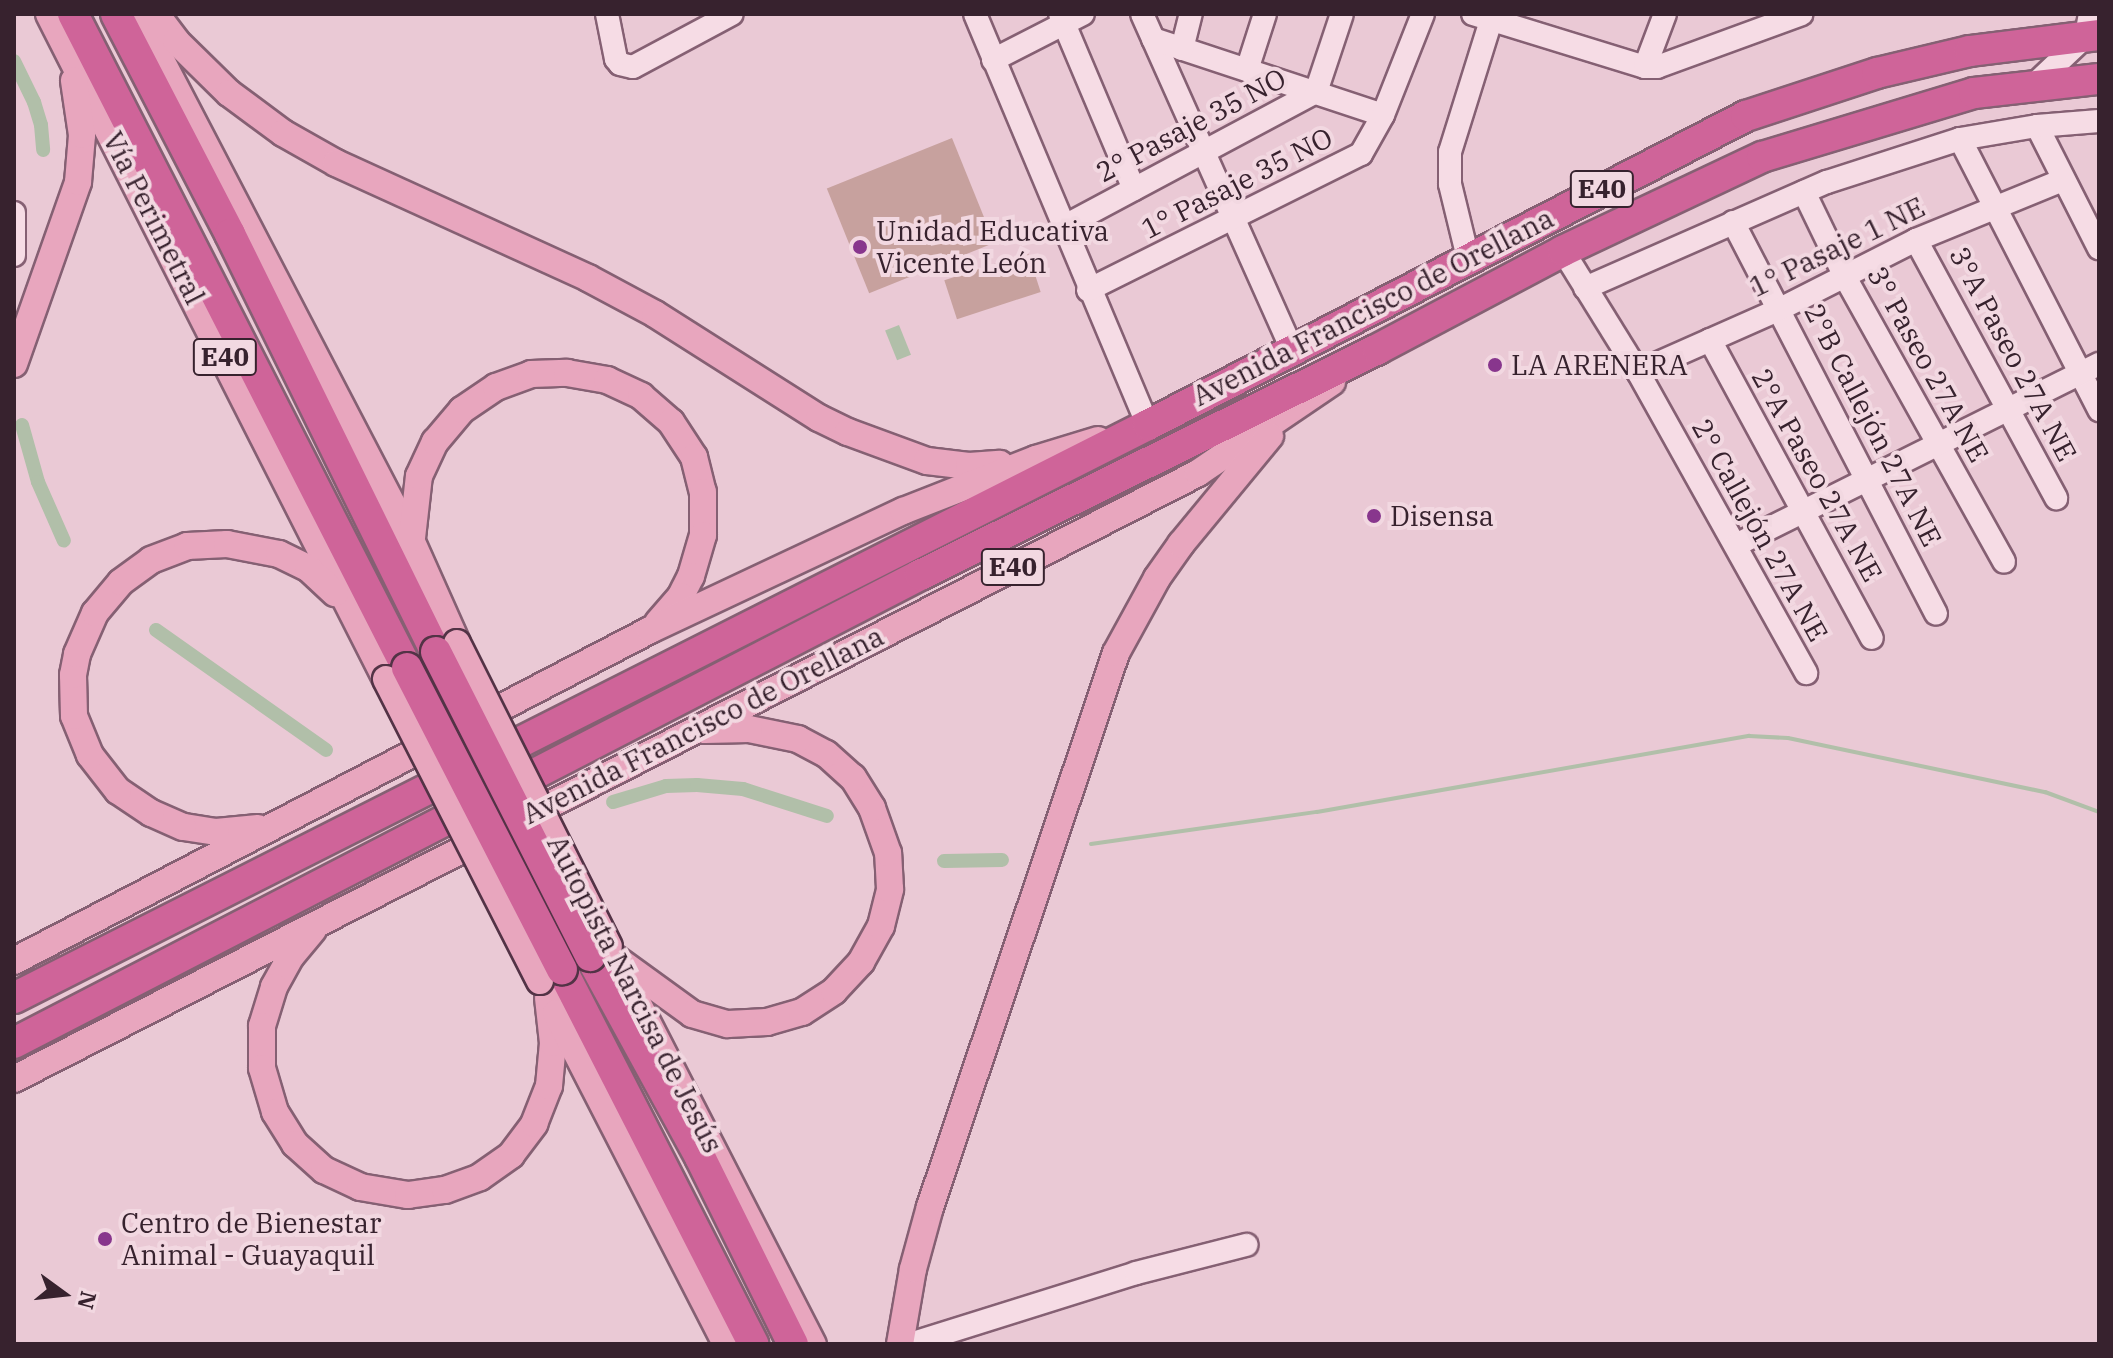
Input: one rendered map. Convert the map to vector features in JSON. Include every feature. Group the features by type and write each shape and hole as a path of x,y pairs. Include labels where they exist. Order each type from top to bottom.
{"highway":[{"path":"116,14 447,648"},
{"name":"Vía Perimetral","path":"60,21 397,674"},
{"name":"Avenida Francisco de Orellana","path":"14,998 1148,425 1291,347 1746,116 1877,73 1954,54 2092,28"},
{"name":"Avenida Francisco de Orellana","path":"14,1043 920,575 1378,349 1563,251 1762,157 1974,93 2099,79"},
{"name":"Autopista Narcisa de Jesús","path":"447,648 604,953 793,1344"},
{"name":"Autopista Narcisa de Jesús","path":"397,674 550,983 753,1344"}],"main road":[{"path":"137,14 412,542 447,648"},
{"path":"156,14 176,41 229,93 307,148 588,278 655,314 819,418 882,446 927,461 969,466 1036,459"},
{"path":"14,364 78,182 81,115 60,21"},
{"name":"Vía Perimetral","path":"60,21 349,607 397,674"},
{"name":"Avenida Francisco de Orellana","path":"14,1079 1198,473 1289,414 1378,349"},
{"path":"412,542 412,512 419,476 435,442 462,410 496,387 531,374 567,373 607,380 641,396 671,422 694,457 703,492 703,535 691,576 681,596 650,630"},
{"path":"900,1344 913,1269 930,1207 1116,653 1135,615 1181,544 1289,414"},
{"name":"Avenida Francisco de Orellana","path":"14,961 650,630 903,511 1036,459 1148,425"},
{"path":"270,827 216,832 183,827 141,808 118,791 90,755 74,716 73,687 77,654 95,613 113,589 151,560 187,546 227,544 279,554 322,579 349,607"},
{"path":"604,953 692,1014 728,1024 767,1022 802,1012 834,991 861,962 881,926 890,889 888,853 872,808 853,778 812,745 783,735 732,727 689,733"},
{"path":"324,918 291,956 274,987 262,1026 262,1068 275,1112 295,1144 324,1170 360,1187 408,1195 445,1190 480,1177 511,1155 534,1124 549,1086 553,1043 550,983"},
{"name":"Autopista Narcisa de Jesús","path":"604,953 813,1344"},
{"name":"Autopista Narcisa de Jesús","path":"550,983 726,1344"}],"street":[{"path":"607,14 616,59 626,67 633,67 709,20 732,14"},
{"path":"975,14 1088,290 1148,425"},
{"path":"1142,14 1291,347"},
{"path":"1182,49 1191,14"},
{"path":"1247,70 1265,14"},
{"name":"2° Pasaje 35 NO","path":"1063,227 1316,92 1342,14"},
{"path":"1153,39 1383,115 1423,14"},
{"path":"1645,67 1665,14"},
{"path":"1468,258 1450,184 1450,152 1482,17 1548,24 1645,67 1688,58 1802,14"},
{"path":"993,60 1069,17 1134,189"},
{"path":"2035,84 2092,28"},
{"name":"1° Pasaje 35 NO","path":"1088,290 1347,163 1367,148 1383,115"},
{"path":"1585,288 1804,192 1960,139 2037,126 2099,121"},
{"path":"2037,126 2099,248"},
{"path":"1960,139 1994,207 2089,368 2099,410"},
{"name":"1° Pasaje 1 NE","path":"1638,372 1780,309 1916,240 2063,180"},
{"name":"3° Paseo 27A NE","path":"1804,192 1845,277 2004,562"},
{"path":"14,213 14,255"},
{"name":"2°B Callejón 27A NE","path":"1733,222 1936,613"},
{"name":"3°A Paseo 27A NE","path":"1916,240 2056,498"},
{"name":"2° Callejón 27A NE","path":"1563,251 1638,372 1806,673"},
{"name":"2°A Paseo 27A NE","path":"1710,340 1800,511 1872,638"},
{"path":"1736,545 2089,368"},
{"path":"910,1344 1136,1273 1246,1245"}],"shaded area":[{"path":"952,138 994,243 869,293 827,189"},
{"path":"1028,253 1041,292 957,319 944,280"},
{"path":"899,325 911,355 897,360 885,331"}],"waterway":[{"path":"14,61 34,102 41,125 43,150"},
{"path":"22,425 38,482 64,541"},
{"path":"156,630 326,750"},
{"path":"1091,844 1317,812 1749,736 1788,738 2045,792 2099,812"},
{"path":"613,802 666,786 697,785 743,789 827,816"},
{"path":"944,861 1002,860"}],"place":[{"name":"Unidad Educativa Vicente León","path":"860,247"},
{"name":"LA ARENERA","path":"1495,365"},
{"name":"Disensa","path":"1374,516"},
{"name":"Centro de Bienestar Animal - Guayaquil","path":"105,1239"}]}
